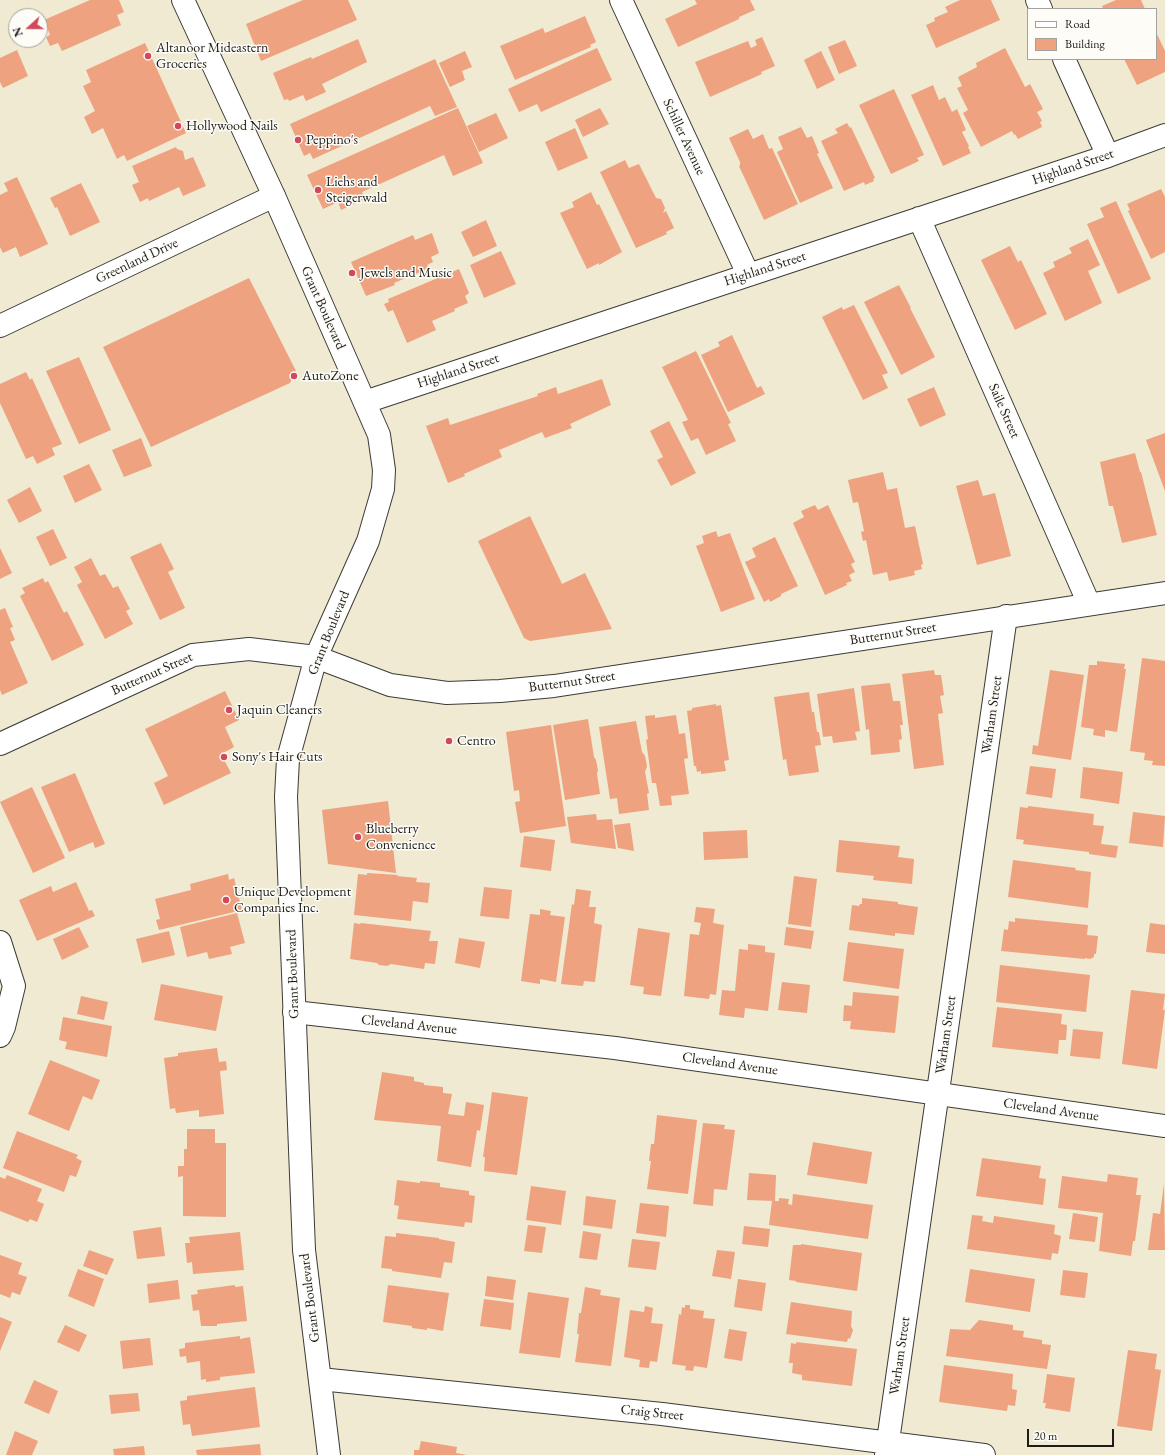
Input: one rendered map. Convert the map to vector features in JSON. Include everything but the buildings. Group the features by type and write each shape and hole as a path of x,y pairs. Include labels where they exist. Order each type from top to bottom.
{"street":[{"name":"Grant Boulevard","path":"183,0 274,196 379,434 384,470 383,489 368,541 316,657 288,759 287,774 286,797 304,1250 329,1455"},
{"name":"Schiller Avenue","path":"621,0 748,274"},
{"path":"1064,60 1108,156"},
{"name":"Highland Street","path":"365,402 1108,156 1165,135"},
{"name":"Greenland Drive","path":"0,326 274,196"},
{"name":"Saile Street","path":"918,218 1089,604"},
{"name":"Butternut Street","path":"0,744 193,654 249,649 316,657 390,685 447,693 500,691 554,686 1165,593"},
{"name":"Warham Street","path":"887,1449 1006,616"},
{"path":"0,942 14,986 4,1027 0,1036"},
{"name":"Cleveland Avenue","path":"294,1012 614,1048 1165,1126"},
{"name":"Craig Street","path":"320,1379 662,1414 887,1449 984,1455"}],"place":[{"name":"Altanoor Mideastern Groceries","path":"148,56"},
{"name":"Hollywood Nails","path":"178,126"},
{"name":"Peppino's","path":"298,140"},
{"name":"Liehs and Steigerwald","path":"318,190"},
{"name":"Jewels and Music","path":"352,273"},
{"name":"AutoZone","path":"294,376"},
{"name":"Jaquin Cleaners","path":"229,710"},
{"name":"Centro","path":"449,741"},
{"name":"Sony's Hair Cuts","path":"224,757"},
{"name":"Blueberry Convenience","path":"358,837"},
{"name":"Unique Development Companies Inc.","path":"226,900"}]}
